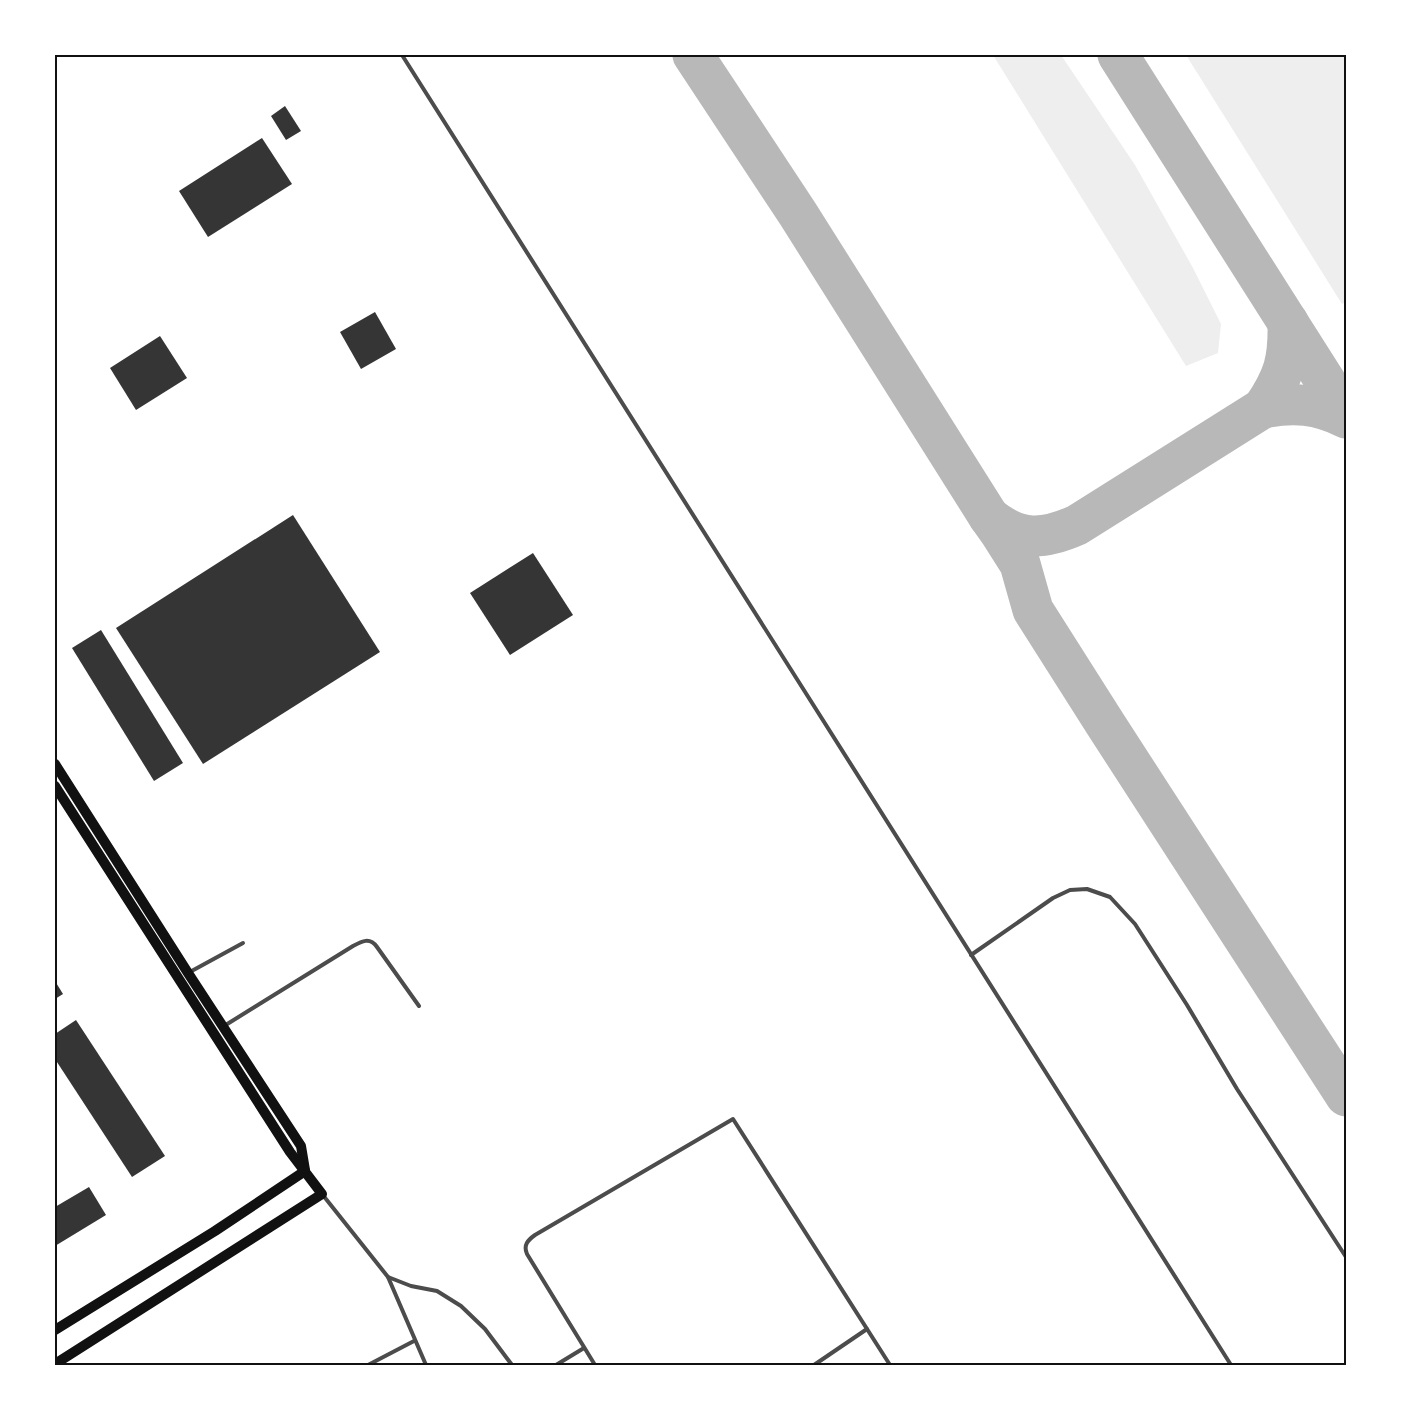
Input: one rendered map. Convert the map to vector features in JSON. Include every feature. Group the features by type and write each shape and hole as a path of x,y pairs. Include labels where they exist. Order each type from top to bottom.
{"main road":[{"path":"55,764 301,1146 305,1170"},
{"path":"55,786 285,1144 322,1194 55,1364"},
{"path":"55,1330 215,1231 305,1170"}],"lane":[{"path":"402,55 1231,1365"},
{"path":"971,954 1053,898 1070,890 1087,888 1110,897 1135,924 1187,1005 1237,1089 1346,1257"},
{"path":"224,1026 353,946 368,940 377,946 418,1006"},
{"path":"188,973 243,943"},
{"path":"595,1365 527,1254 526,1244 529,1240 733,1119 890,1365"},
{"path":"322,1194 388,1277 414,1341 426,1365"},
{"path":"388,1277 411,1286 437,1291 461,1306 484,1330 512,1365"},
{"path":"814,1365 867,1330"},
{"path":"368,1365 414,1341"},
{"path":"556,1365 584,1348"}],"shaded area":[{"path":"993,55 1061,55 1135,165 1193,268 1221,324 1218,353 1186,366"},
{"path":"1186,55 1346,55 1346,302 1342,304"}],"building":[{"path":"285,106 301,131 286,140 271,116"},
{"path":"262,138 292,184 208,237 179,191"},
{"path":"375,312 396,349 361,369 340,332"},
{"path":"160,336 187,378 136,410 110,368"},
{"path":"293,515 380,652 203,764 116,628"},
{"path":"533,553 573,615 510,655 470,593"},
{"path":"101,630 183,763 154,781 72,648"},
{"path":"55,981 63,994 55,999"},
{"path":"76,1020 165,1156 132,1177 55,1059 55,1034"},
{"path":"89,1187 106,1215 55,1246 55,1207"}],"taxiway":[{"path":"693,55 798,214 1020,564 1033,610 1346,1096"},
{"path":"1118,55 1346,414"},
{"path":"1288,322 1284,368 1276,387 1263,408 1285,405 1315,407 1346,418"},
{"path":"989,517 1011,531 1032,536 1042,536 1065,530 1077,525 1263,408"}]}
